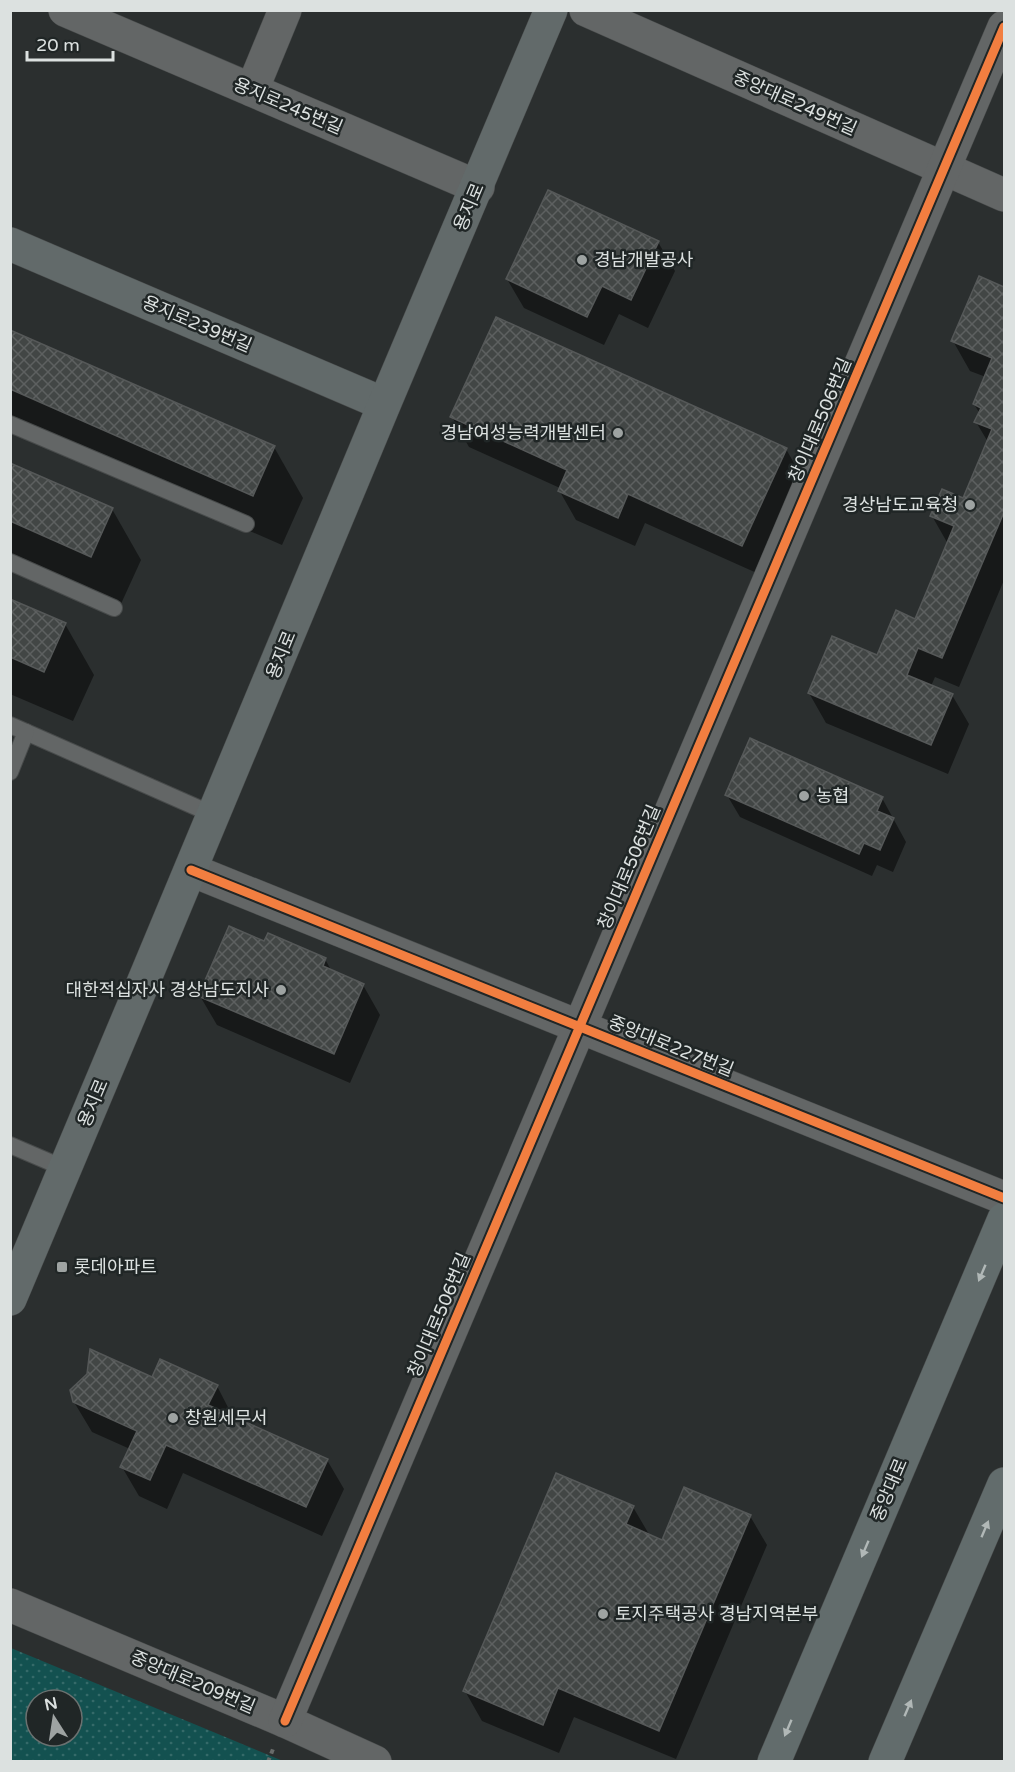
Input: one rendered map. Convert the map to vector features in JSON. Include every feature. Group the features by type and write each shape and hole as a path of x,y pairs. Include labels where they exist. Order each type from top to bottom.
{"main road":[{"name":"용지로","path":"10,1299 551,10"},
{"name":"용지로239번길","path":"10,244 384,404"},
{"name":"중앙대로","path":"774,1761 1005,1219"},
{"path":"885,1761 1005,1484"}],"street":[{"name":"용지로245번길","path":"65,10 478,187"},
{"path":"252,90 285,10"},
{"name":"중앙대로249번길","path":"586,10 1005,195"},
{"name":"창이대로506번길","path":"285,1721 1005,27"},
{"name":"중앙대로227번길","path":"191,870 1005,1198"},
{"name":"중앙대로209번길","path":"10,1605 375,1761"}],"lane":[{"path":"10,424 246,524"},
{"path":"10,562 114,608"},
{"path":"10,725 214,816"},
{"path":"10,772 26,732"},
{"path":"10,1145 66,1169"}],"shaded area":[{"path":"11,1648 283,1761 11,1761"}],"building":[{"name":"경남개발공사","path":"548,190 659,241 631,300 602,286 587,317 506,279"},
{"name":"경상남도교육청","path":"979,276 1004,287 1004,512 942,658 918,648 907,675 953,694 931,745 808,693 832,636 877,655 896,610 915,619 954,526 930,516 942,489 963,498 992,429 974,422 981,408 973,404 992,358 951,341"},
{"name":"경남여성능력개발센터","path":"496,317 787,448 742,546 628,494 618,518 558,491 567,470 450,417"},
{"path":"10,330 275,446 253,496 10,389"},
{"path":"10,463 113,508 91,557 10,521"},
{"path":"10,599 66,623 44,672 10,657"},
{"name":"농협","path":"750,738 883,797 877,811 894,818 880,850 864,843 859,854 725,795"},
{"name":"대한적십자사 경상남도지사","path":"229,926 264,941 268,933 326,958 323,966 364,984 334,1054 198,996"},
{"name":"창원세무서","path":"90,1349 152,1377 160,1359 218,1385 208,1405 328,1459 306,1507 166,1445 150,1480 120,1467 137,1431 73,1402 70,1390 87,1374"},
{"name":"토지주택공사 경남지역본부","path":"556,1473 634,1506 626,1524 662,1540 684,1487 751,1515 659,1731 558,1688 543,1725 463,1691"}],"cycle path":[{"path":"285,1721 1004,27"},
{"path":"191,870 1004,1198"}],"place":[{"name":"경남개발공사","path":"582,260"},
{"name":"경남여성능력개발센터","path":"618,433"},
{"name":"경상남도교육청","path":"970,505"},
{"name":"농협","path":"804,796"},
{"name":"대한적십자사 경상남도지사","path":"281,990"},
{"name":"롯데아파트","path":"62,1267"},
{"name":"창원세무서","path":"173,1418"},
{"name":"토지주택공사 경남지역본부","path":"603,1614"}]}
